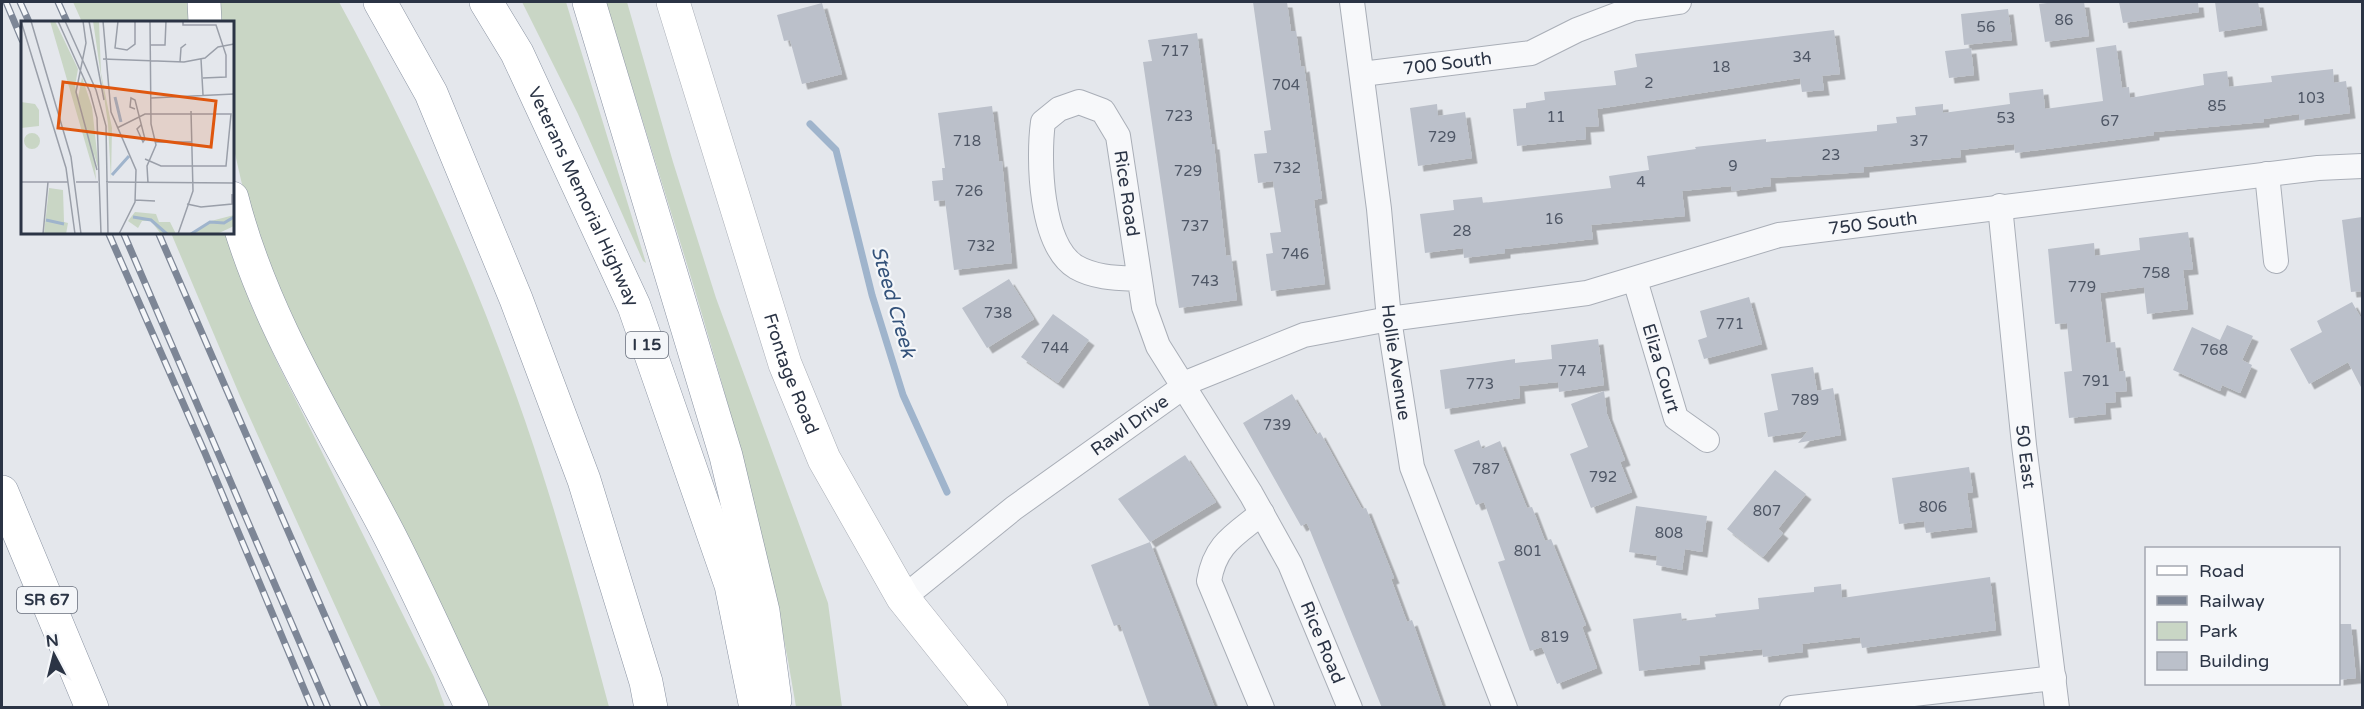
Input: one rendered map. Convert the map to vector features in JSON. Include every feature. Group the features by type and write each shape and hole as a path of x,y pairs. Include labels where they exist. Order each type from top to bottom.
{"main road":[{"path":"204,2 205,21"},
{"path":"380,2 431,93 516,299 584,480 651,708"},
{"name":"Veterans Memorial Highway","path":"486,2 517,53 634,306 731,585 756,708"},
{"path":"590,2 726,456 763,611 776,708"},
{"name":"Frontage Road","path":"674,2 785,364 824,459 903,598 990,708"},
{"path":"234,204 267,300 321,411 386,528 472,708"},
{"name":"SR 67","path":"2,492 92,708"}],"street":[{"name":"Hollie Avenue","path":"1352,2 1379,209 1389,319 1412,467 1505,708"},
{"name":"700 South","path":"1362,74 1531,53 1577,30 1632,9 1679,2"},
{"name":"Rice Road","path":"1140,279 1102,277 1075,266 1060,253 1048,220 1039,150 1043,122 1059,109 1079,102 1103,111 1118,136 1140,279 1144,307 1158,346 1262,513 1290,564 1350,708"},
{"name":"750 South","path":"1389,319 1587,293 1779,235 2267,174 2362,166"},
{"path":"2267,174 2276,261"},
{"name":"50 East","path":"2000,206 2024,445 2057,708"},
{"name":"Eliza Court","path":"1635,280 1676,418 1707,440"},
{"name":"Rawl Drive","path":"903,598 1014,508 1193,380 1304,335 1389,319"},
{"path":"1262,513 1221,546 1212,564 1209,581 1262,708"},
{"path":"1792,708 2054,678"}],"green space":[{"path":"73,2 189,2 190,21 82,21"},
{"path":"218,2 339,2 425,172 477,292 500,352 551,501 609,707 484,707 295,338 249,215 234,149 234,21 219,21"},
{"path":"522,2 566,2 646,263 643,261 578,114"},
{"path":"598,2 627,2 673,162 716,298 828,603 842,707 796,707 762,536 717,366 615,31"},
{"path":"171,234 226,234 251,305 277,362 434,677 445,707 381,707 240,396"}],"building":[{"path":"1253,2 1287,2 1291,31 1296,31 1301,67 1304,66 1322,198 1314,200 1325,284 1271,291 1266,254 1273,253 1270,233 1281,232 1273,181 1258,183 1254,154 1267,153 1264,131 1271,130"},
{"path":"2084,2 2089,36 2045,42 2039,4"},
{"path":"2119,2 2198,2 2199,12 2123,23"},
{"path":"2215,2 2258,2 2262,25 2219,32"},
{"path":"822,3 842,74 802,84 790,40 784,41 777,15"},
{"path":"2008,9 2012,40 1964,45 1961,14"},
{"path":"1834,30 1840,74 1822,76 1824,90 1802,92 1800,78 1597,109 1599,126 1585,127 1586,139 1517,146 1513,109 1526,108 1526,103 1545,100 1544,92 1616,85 1614,71 1637,67 1635,54"},
{"path":"1197,33 1212,144 1214,144 1226,256 1231,255 1237,300 1179,308 1143,62 1152,61 1148,40"},
{"path":"2116,45 2122,88 2129,87 2130,98 2204,85 2203,74 2227,71 2229,87 2272,82 2271,76 2333,69 2334,83 2346,81 2350,113 2299,120 2299,114 2264,119 2264,122 2154,132 2154,135 2015,153 2014,144 1960,150 1961,157 1864,167 1864,172 1770,178 1771,186 1732,191 1731,186 1682,191 1685,216 1591,225 1593,239 1505,249 1505,253 1464,258 1463,248 1425,253 1420,214 1454,210 1453,200 1482,197 1483,203 1611,188 1609,176 1649,170 1647,156 1696,149 1695,147 1766,139 1766,142 1877,131 1877,125 1897,123 1896,117 1916,115 1915,107 1943,104 1943,113 2010,104 2009,93 2043,89 2045,109 2103,101 2096,48"},
{"path":"1971,48 1974,75 1949,78 1945,51"},
{"path":"1437,104 1438,116 1465,112 1472,158 1418,166 1410,108"},
{"path":"992,106 999,162 1002,161 1012,263 954,270 945,200 934,201 932,181 943,180 942,168 945,168 938,113"},
{"path":"2362,217 2362,291 2351,292 2342,220"},
{"path":"2188,232 2193,269 2183,270 2188,309 2147,314 2144,287 2100,293 2106,343 2115,342 2119,372 2125,371 2127,391 2115,392 2116,402 2105,403 2106,414 2069,418 2064,372 2072,371 2067,323 2055,324 2048,249 2094,243 2095,256 2140,250 2139,238"},
{"path":"1009,279 1034,319 987,348 962,308"},
{"path":"1749,297 1762,344 1704,359 1698,340 1707,337 1700,311"},
{"path":"2352,302 2362,320 2362,389 2348,362 2309,384 2290,349 2322,332 2317,321"},
{"path":"1053,314 1089,340 1058,383 1021,357"},
{"path":"2227,325 2253,336 2242,360 2252,365 2240,393 2222,385 2220,391 2173,370 2192,327 2220,340"},
{"path":"1598,339 1604,385 1559,392 1558,382 1519,386 1520,398 1445,409 1440,370 1515,359 1515,363 1552,359 1551,345"},
{"path":"1813,367 1817,391 1833,388 1841,435 1798,443 1808,431 1768,437 1764,413 1778,410 1771,374"},
{"path":"1604,391 1607,414 1625,460 1620,462 1632,492 1591,508 1570,454 1588,447 1571,404"},
{"path":"1292,394 1316,435 1320,432 1362,509 1366,508 1394,578 1391,579 1407,622 1412,620 1443,708 1382,708 1307,523 1301,526 1243,423"},
{"path":"1479,440 1482,449 1500,441 1527,508 1532,507 1545,541 1551,539 1586,625 1582,627 1597,668 1557,684 1542,647 1530,651 1498,562 1505,560 1484,502 1476,505 1454,450"},
{"path":"1185,455 1216,502 1150,542 1118,499"},
{"path":"1969,467 1973,492 1967,493 1972,527 1926,533 1924,521 1899,524 1892,478"},
{"path":"1775,470 1806,494 1778,529 1783,533 1763,557 1727,529"},
{"path":"1636,506 1707,516 1702,552 1685,549 1682,570 1656,565 1657,556 1629,552"},
{"path":"1150,542 1215,708 1150,708 1120,624 1114,626 1091,565"},
{"path":"1990,577 1996,630 1862,648 1860,637 1802,644 1803,652 1763,657 1762,649 1699,656 1700,664 1639,671 1633,619 1681,613 1682,621 1716,617 1715,614 1759,609 1758,598 1814,592 1814,587 1841,584 1842,598"},
{"path":"2340,624 2351,624 2356,678 2340,680"}],"waterway":[{"name":"Steed Creek","path":"810,124 836,150 872,295 903,395 947,492"}],"railway":[{"path":"6,2 21,38"},
{"path":"20,2 29,21"},
{"path":"58,2 67,21"},
{"path":"109,234 205,453 312,708"},
{"path":"124,234 328,708"},
{"path":"159,234 365,708"}]}
